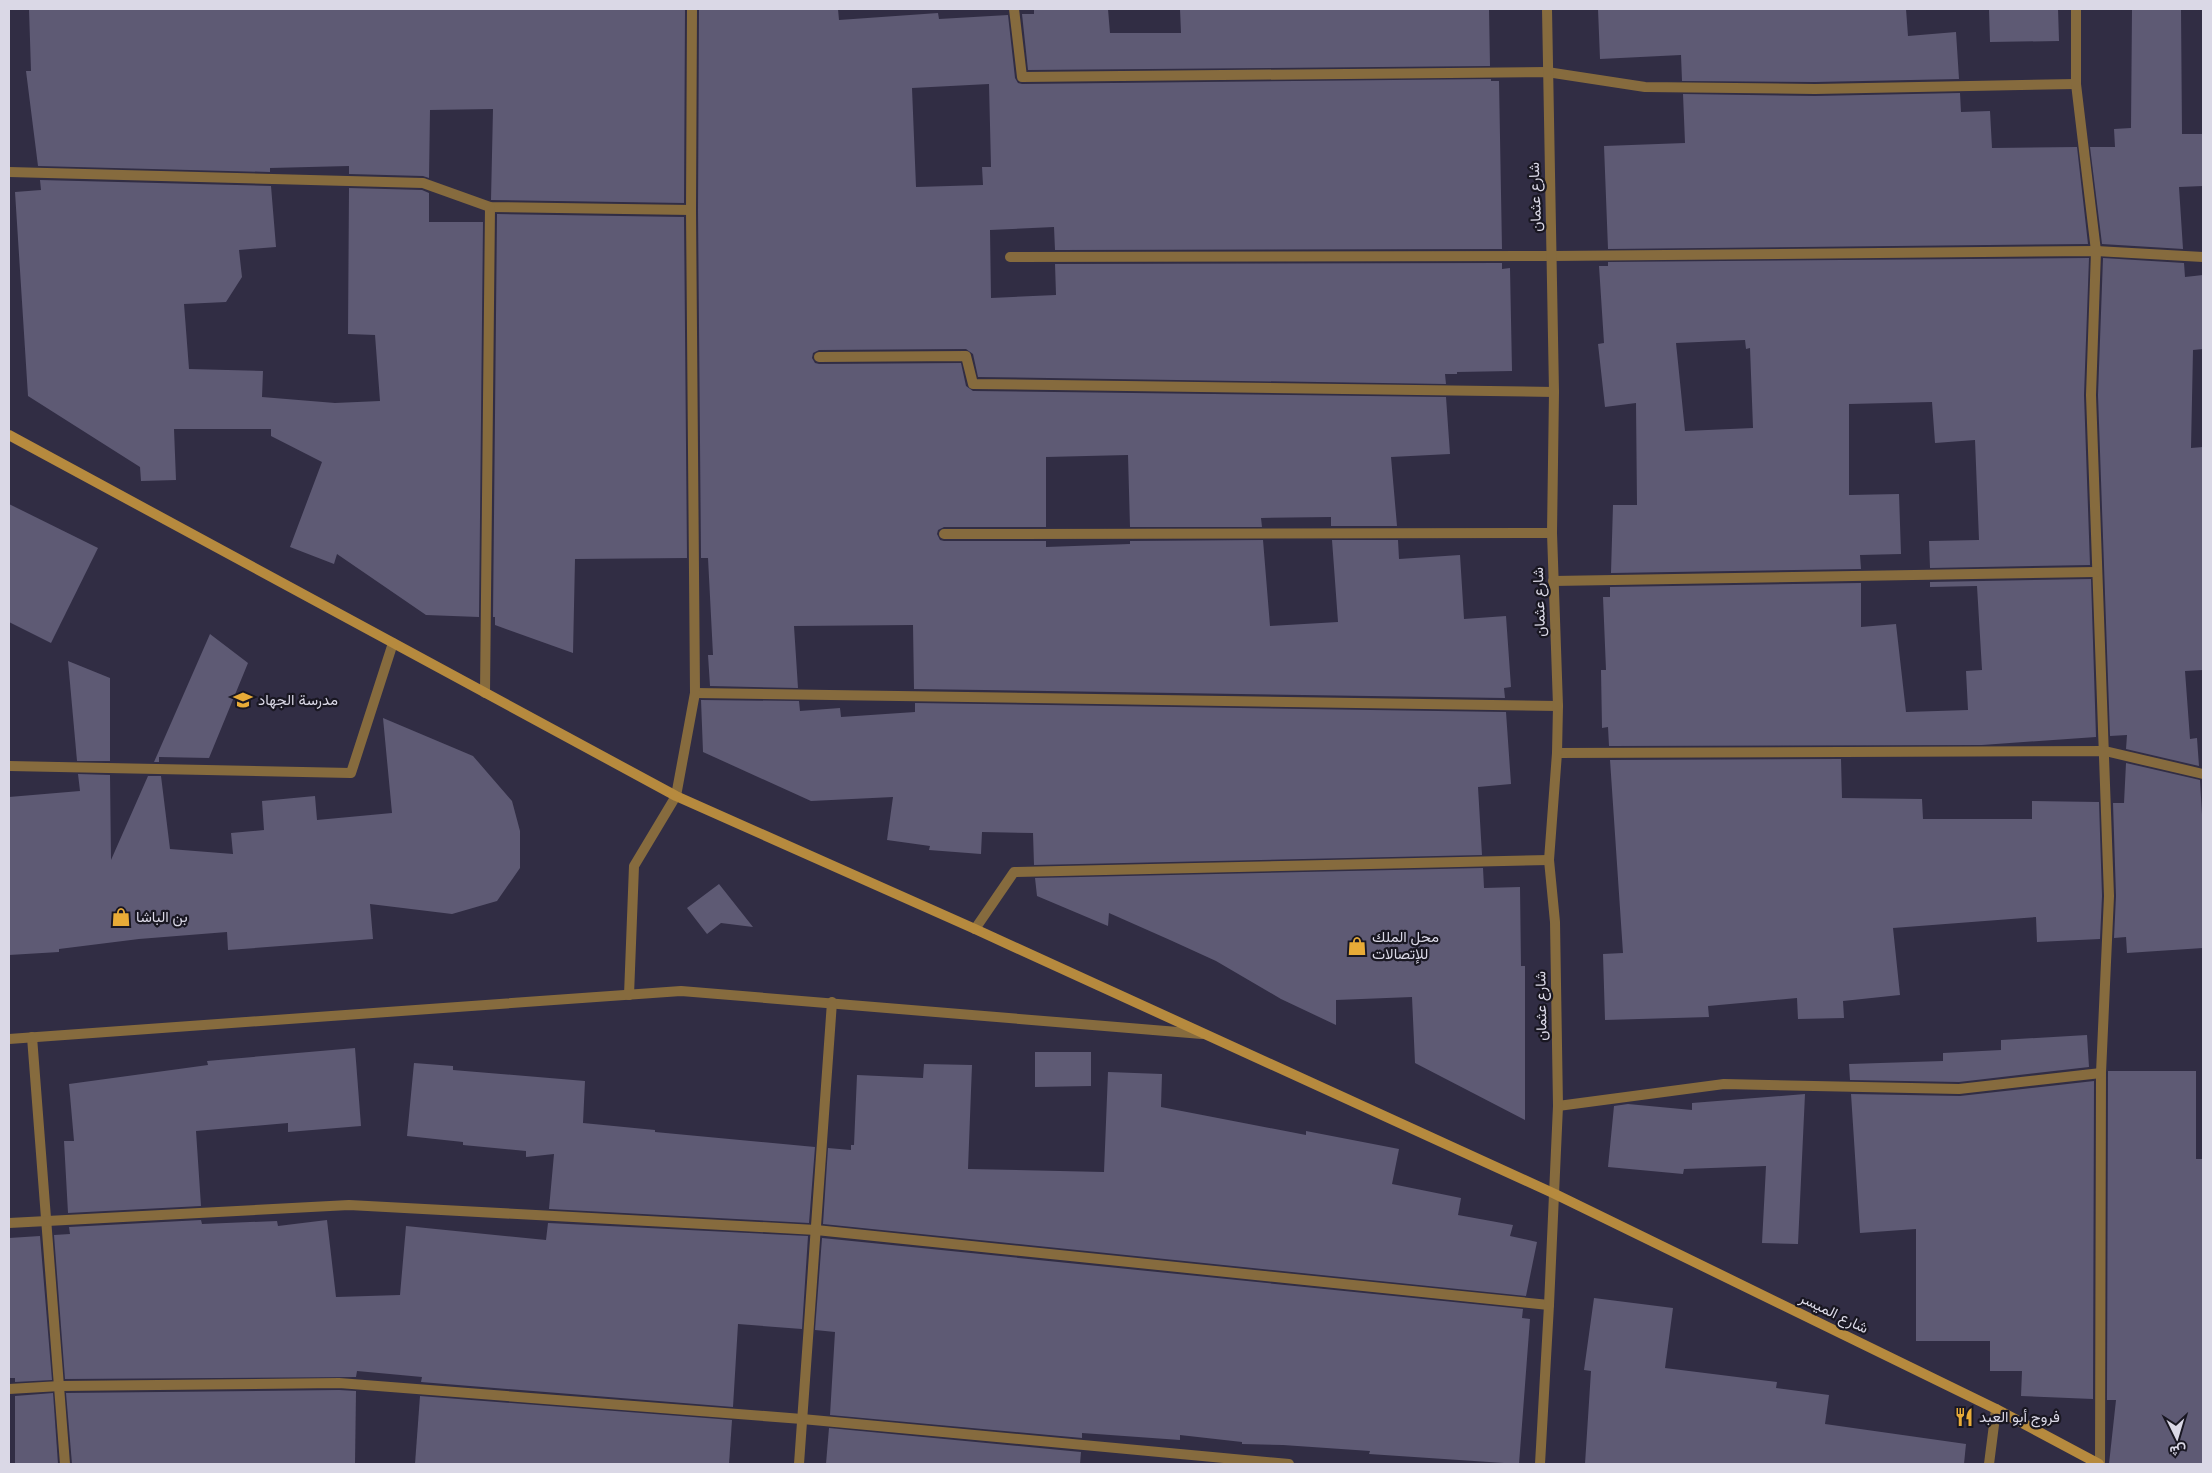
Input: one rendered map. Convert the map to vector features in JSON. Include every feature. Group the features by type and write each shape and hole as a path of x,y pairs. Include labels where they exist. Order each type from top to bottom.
{"main road":[{"name":"شارع الميسر","path":"9,435 676,796 975,929 1555,1194 1996,1409 2099,1464"}],"street":[{"path":"629,995 634,866 676,796 694,693 691,210 692,9"},
{"path":"1014,9 1022,76 1547,72 1655,87 1815,89 2076,84"},
{"name":"شارع عثمان","path":"1540,1464 1558,1106 1555,922 1549,860 1557,753 1558,706 1552,533 1554,392 1547,9"},
{"path":"2076,9 2076,84 2096,251 2091,395 2109,896 2101,1073 2099,1464"},
{"path":"9,172 423,183 490,207 691,210"},
{"path":"485,693 490,207"},
{"path":"1010,257 1552,256 2096,251 2203,257"},
{"path":"819,358 966,356 973,384 1554,392"},
{"path":"944,534 1552,533"},
{"path":"1553,581 2096,572"},
{"path":"9,766 351,773 393,643"},
{"path":"694,693 1558,706"},
{"path":"1557,753 2105,751 2203,774"},
{"path":"975,929 1014,872 1549,860"},
{"path":"9,1039 681,991 1204,1034"},
{"path":"799,1464 832,1002"},
{"path":"32,1037 45,1221 66,1464"},
{"path":"1558,1106 1724,1084 1959,1089 2101,1073"},
{"path":"9,1223 349,1205 816,1230 1549,1305"},
{"path":"9,1389 60,1386 339,1382 802,1419 1290,1464"},
{"path":"1989,1464 1996,1409"}],"building":[{"path":"29,9 685,9 684,203 491,200 493,109 430,110 429,178 423,176 349,174 349,166 270,168 270,172 38,166 26,71 31,71"},
{"path":"699,9 838,9 839,20 938,13 939,19 1008,15 1015,78 1018,83 1022,84 1491,79 1491,81 1499,81 1502,249 1055,250 1054,227 990,230 991,298 1056,295 1055,264 1502,263 1502,269 1510,268 1512,371 1445,374 1446,384 978,377 973,354 966,349 819,350 813,353 812,358 815,363 819,364 961,363 966,386 973,391 1446,397 1450,454 1391,457 1397,526 1331,526 1331,517 1261,518 1262,527 1130,527 1128,455 1046,457 1046,527 944,527 938,530 937,534 940,540 944,541 1046,541 1046,547 1130,544 1130,541 1263,540 1270,626 1338,622 1332,540 1398,540 1399,559 1460,555 1464,619 1506,616 1511,687 1504,688 1505,698 914,689 913,625 794,626 798,688 710,686 708,655 713,655 708,558 701,558 698,210","holes":["989,84 991,167 982,167 983,185 916,187 912,88"]},
{"path":"1034,9 1108,9 1110,33 1181,33 1180,9 1489,9 1490,66 1028,70 1022,14 1034,14"},
{"path":"1598,9 1906,9 1908,36 1956,32 1959,79 1815,82 1682,81 1681,55 1600,59"},
{"path":"1989,9 2058,9 2059,41 1990,42"},
{"path":"2132,9 2181,9 2182,134 2203,134 2203,186 2179,187 2183,249 2102,244 2090,147 2115,147 2114,129 2131,128"},
{"path":"1960,93 1961,112 1990,111 1992,148 2077,147 2088,244 1608,249 1604,146 1685,143 1683,94 1815,96"},
{"path":"40,180 271,186 276,247 239,250 242,277 226,302 184,304 189,369 263,371 262,397 335,403 380,401 375,335 348,334 349,188 422,190 429,193 429,222 483,222 479,617 426,615 337,554 334,564 290,547 322,462 271,436 271,429 174,429 176,480 141,481 140,467 28,396 15,192 41,190"},
{"path":"497,214 684,217 687,558 575,559 573,653 495,625 495,617 493,617"},
{"path":"2089,258 2084,395 2090,565 1930,568 1929,541 1979,540 1975,440 1935,443 1932,402 1849,404 1849,495 1899,494 1901,554 1860,555 1861,569 1611,573 1613,505 1637,505 1636,403 1605,407 1598,344 1604,343 1599,266 1608,266 1608,262","holes":["1745,340 1746,349 1750,348 1753,428 1685,431 1676,343"]},
{"path":"2103,258 2184,263 2185,277 2203,275 2203,349 2193,350 2191,448 2203,447 2203,670 2185,671 2190,739 2197,738 2199,766 2126,749 2127,735 2110,736 2098,395"},
{"path":"9,504 98,548 51,643 9,622"},
{"path":"2091,579 2096,737 1982,745 1609,746 1608,727 1602,728 1601,670 1606,670 1603,597 1610,597 1610,587 1861,583 1861,627 1896,624 1906,712 1968,710 1966,671 1982,670 1977,586 1930,587 1930,582"},
{"path":"210,634 248,663 209,758 159,757 159,762 154,762"},
{"path":"68,661 110,678 110,761 77,761"},
{"path":"701,700 799,701 800,711 840,708 841,717 915,712 915,703 1506,712 1511,784 1478,787 1482,855 1034,865 1033,833 982,832 981,854 929,850 930,846 887,840 893,797 811,801 703,752"},
{"path":"383,718 473,756 512,801 520,831 520,868 497,901 452,914 370,904 373,939 228,950 227,932 139,939 59,949 59,952 9,955 9,797 80,791 78,774 110,775 111,860 148,776 161,776 170,849 233,854 231,833 264,830 262,801 315,796 317,820 392,813"},
{"path":"1841,759 1842,798 1922,799 1923,819 2032,819 2032,801 2099,802 2102,896 2100,939 2037,942 2036,917 1893,928 1900,995 1843,1001 1844,1018 1798,1019 1797,998 1708,1006 1709,1017 1605,1020 1603,954 1623,953 1610,760"},
{"path":"2126,763 2200,780 2203,832 2203,948 2127,953 2126,937 2114,938 2116,896 2113,803 2124,803"},
{"path":"1483,868 1484,888 1520,887 1521,966 1525,966 1525,1120 1415,1063 1412,997 1336,1000 1336,1025 1281,999 1216,961 1109,913 1108,926 1037,896 1035,878"},
{"path":"719,884 753,927 721,923 707,934 687,908"},
{"path":"2087,1035 2089,1067 1959,1082 1850,1080 1849,1064 1943,1061 1943,1053 2001,1050 2001,1040"},
{"path":"355,1048 361,1126 288,1132 288,1123 196,1131 201,1206 68,1213 64,1141 74,1141 69,1084 208,1065 207,1061"},
{"path":"1035,1052 1091,1052 1091,1086 1035,1087"},
{"path":"414,1063 453,1066 453,1070 585,1081 583,1123 655,1130 655,1132 815,1147 809,1223 549,1209 554,1154 526,1157 526,1151 463,1145 463,1142 407,1136"},
{"path":"924,1064 972,1065 968,1169 1104,1172 1108,1072 1162,1074 1161,1107 1306,1135 1306,1131 1399,1149 1392,1184 1461,1198 1458,1215 1513,1225 1510,1236 1537,1242 1526,1296 823,1224 828,1148 851,1150 851,1145 854,1145 857,1075 923,1078"},
{"path":"2108,1071 2196,1071 2196,1159 2203,1159 2203,1464 2109,1464 2116,1400 2107,1400"},
{"path":"2094,1081 2093,1399 2021,1396 2022,1371 1990,1371 1990,1341 1916,1341 1916,1229 1860,1233 1851,1094 1960,1096"},
{"path":"1805,1094 1798,1244 1762,1243 1766,1166 1684,1169 1683,1174 1608,1167 1614,1106 1628,1104 1692,1110 1692,1103"},
{"path":"201,1220 202,1224 277,1221 278,1226 327,1220 336,1297 400,1295 406,1226 546,1240 548,1223 808,1236 802,1329 738,1324 733,1407 421,1382 422,1377 357,1371 356,1377 65,1379 54,1235 70,1234 69,1227"},
{"path":"40,1236 52,1380 15,1382 15,1378 9,1378 9,1238"},
{"path":"822,1238 1523,1309 1522,1318 1530,1319 1519,1464 1369,1454 1370,1451 1242,1444 1242,1442 1180,1435 1180,1440 1082,1433 1082,1438 830,1415 835,1332 815,1330"},
{"path":"1594,1298 1673,1308 1665,1368 1777,1382 1776,1388 1829,1395 1825,1424 1966,1444 1964,1464 1585,1464 1591,1371 1584,1370"},
{"path":"356,1391 355,1464 72,1464 66,1393"},
{"path":"53,1393 58,1464 15,1464 15,1396"},
{"path":"420,1396 732,1420 729,1464 415,1464"},
{"path":"829,1428 1081,1452 1080,1464 826,1464"}],"place":[{"name":"مدرسة الجهاد","path":"243,700"},
{"name":"بن الباشا","path":"121,917"},
{"name":"محل الملك للإتصالات","path":"1357,946"},
{"name":"فروج أبو العبد","path":"1964,1417"}]}
